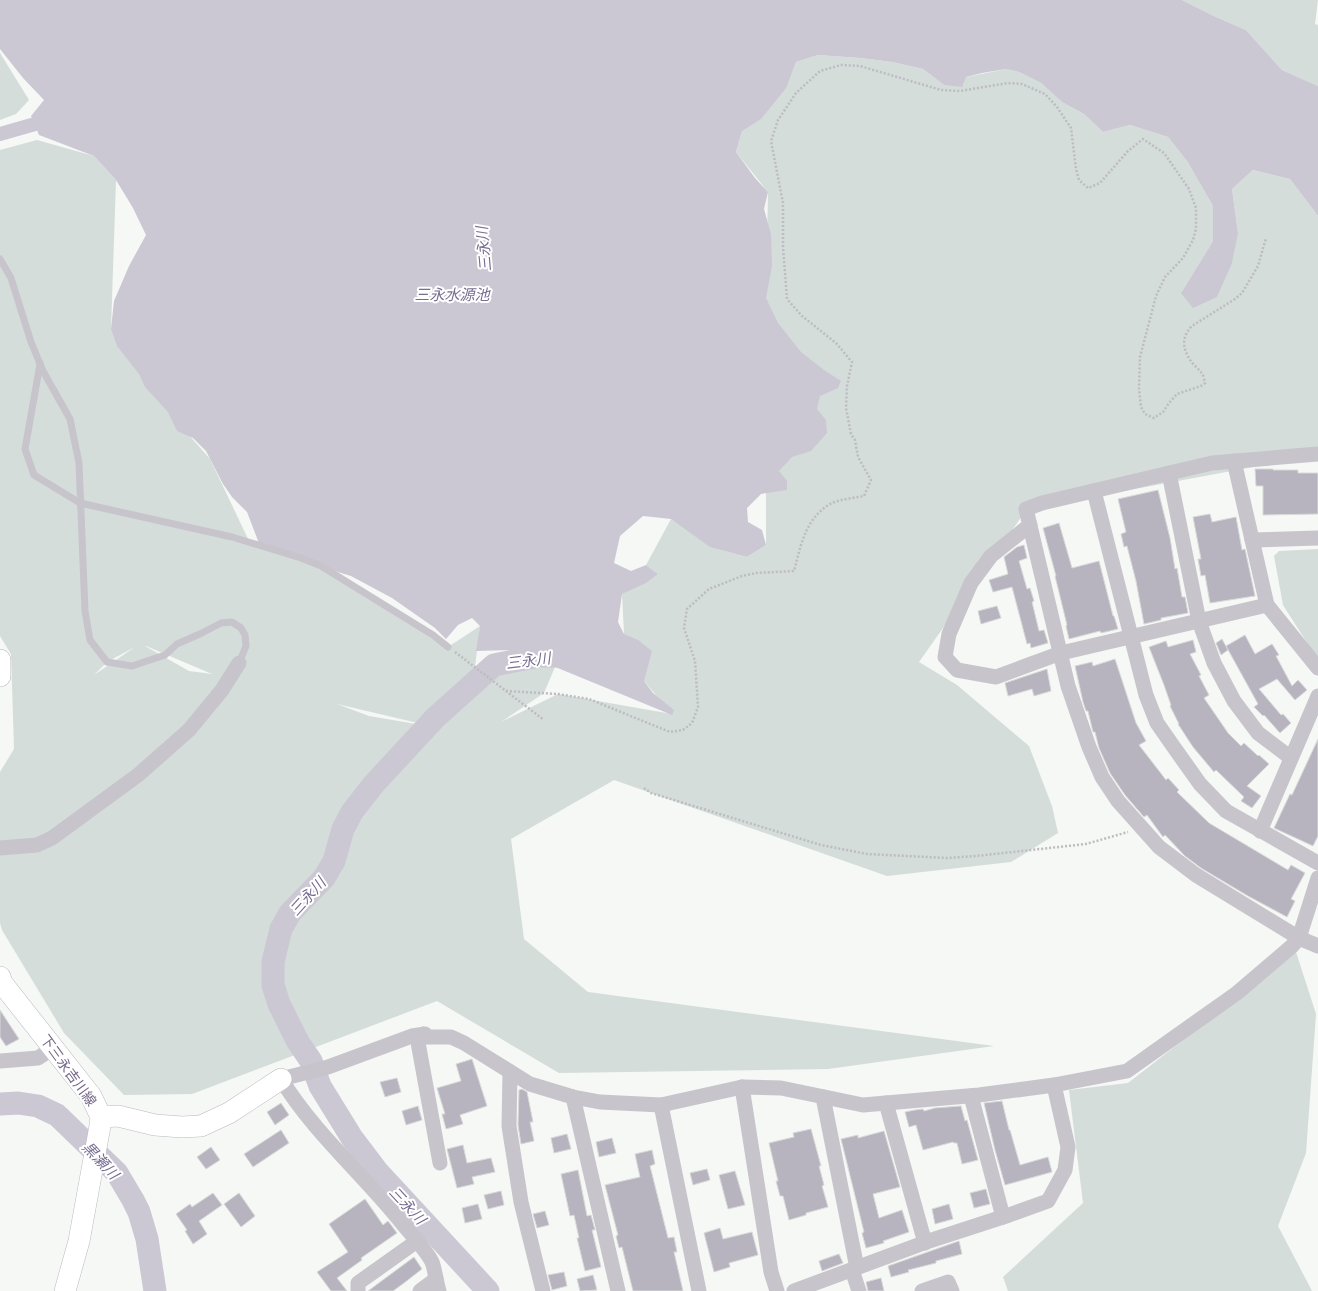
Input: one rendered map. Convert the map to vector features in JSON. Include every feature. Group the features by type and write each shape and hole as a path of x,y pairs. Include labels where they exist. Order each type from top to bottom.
{"main road":[{"path":"0,660 0,676"},
{"name":"下三永吉川線","path":"0,977 2,983 91,1096 101,1121"},
{"path":"65,1291 79,1240 101,1121 118,1116 155,1125 182,1127 201,1126 229,1113 281,1079"}],"street":[{"path":"1318,454 1212,463 1042,503 1026,509 1068,686 1088,747 1099,771 1118,801 1159,847 1196,875 1299,938 1318,946"},
{"path":"1234,461 1267,605 1318,668"},
{"path":"1169,473 1199,621 1214,663 1234,700 1258,732 1291,758"},
{"path":"1094,491 1130,637 1146,694 1157,723 1200,784 1226,811 1318,863"},
{"path":"1030,525 991,556 971,583 949,634 945,657 958,670 996,677 1061,653 1267,605"},
{"path":"1252,540 1318,538"},
{"path":"0,848 37,845 52,838 138,775 189,730 222,690 239,663"},
{"path":"1260,830 1318,696"},
{"path":"417,1037 451,1037 464,1043 530,1084 573,1097 600,1102 661,1105 742,1087 781,1088 863,1105 971,1096 1054,1085 1126,1071 1237,993 1292,946 1299,938 1318,878"},
{"path":"417,1037 425,1034 412,1036 328,1067 281,1079 292,1098 337,1151 392,1210 432,1262 437,1285 420,1291"},
{"path":"417,1037 440,1163"},
{"path":"0,1061 38,1058 53,1048"},
{"path":"510,1072 509,1126 521,1202 543,1291"},
{"path":"794,1291 925,1243 1048,1201 1065,1170 1068,1147 1054,1085"},
{"path":"742,1087 772,1272 777,1291"},
{"path":"971,1096 1003,1217"},
{"path":"573,1097 618,1291"},
{"path":"823,1097 859,1291"},
{"path":"886,1103 925,1243"},
{"path":"661,1105 699,1291"},
{"path":"358,1291 358,1283 417,1241"},
{"path":"922,1291 948,1282 952,1291"}],"lane":[{"path":"0,259 11,278 31,342 40,364 70,419 78,463 85,611 90,640 107,662 132,666 165,655 177,644 202,634 221,623 232,622 241,628 245,635 246,646 239,663"},
{"path":"40,364 25,449 34,475 80,503 232,537 301,558 321,566 432,635 448,647"}],"path":[{"path":"506,691 558,694 589,699 670,732 682,730 692,723 698,708 695,661 684,628 687,609 709,589 742,576 756,573 794,571 805,531 816,514 832,504 864,496 871,480 858,457 855,440 851,434 846,408 847,386 852,362 836,343 802,316 787,299 783,247 782,203 771,141 778,120 796,93 820,71 841,65 860,66 941,90 960,91 1008,83 1022,84 1045,94 1057,107 1071,128 1076,169 1079,180 1088,188 1100,183 1128,150 1143,139 1164,153 1189,189 1196,208 1196,229 1193,240 1183,258 1165,277 1156,296 1140,357 1139,389 1141,407 1145,414 1154,418 1163,412 1177,394 1201,386 1205,383 1202,374 1192,363 1185,351 1184,342 1186,332 1192,326 1242,293 1258,266 1266,238"},
{"path":"448,647 544,720"},
{"path":"644,788 651,793 821,845 867,854 947,858 976,856 1086,844 1142,828"}],"shaded area":[{"path":"1182,0 1318,0 1315,24 1318,25 1318,86 1282,70 1246,30"},
{"path":"0,53 29,100 16,114 0,120"},
{"path":"818,55 892,62 923,69 944,85 966,77 1006,69 1019,72 1041,83 1062,102 1084,114 1103,132 1130,125 1168,137 1187,161 1213,206 1213,241 1181,293 1238,233 1232,189 1253,170 1290,179 1318,216 1318,455 1027,509 919,662 957,685 1029,746 1052,806 1058,833 1011,862 887,876 614,780 511,839 524,939 588,992 994,1046 828,1069 559,1073 437,1001 192,1094 124,1095 64,1033 2,930 0,923 0,772 14,749 11,654 0,636 0,150 37,140 94,156 116,180 111,329 159,401 210,459 250,543 301,558 433,635 448,647 480,626 475,667 555,667 544,693 501,722 558,694 672,714 644,681 624,634 622,594 658,574 646,565 671,519 718,549 747,557 766,545 766,298 768,192 736,152 742,131 787,87 796,62","holes":["146,646 212,674 189,671","135,647 94,675 107,662","337,704 422,725 369,716"]},
{"path":"1318,549 1318,660 1283,605 1274,556 1279,551"},
{"path":"1296,952 1316,1014 1306,1153 1278,1226 1312,1291 1008,1291 1003,1277 1083,1203 1069,1090 1128,1083"}],"water":[{"name":"三永水源池","path":"0,0 1182,0 1246,30 1282,70 1318,86 1318,216 1290,179 1253,170 1232,189 1238,233 1232,263 1217,297 1193,308 1181,293 1213,241 1213,206 1187,161 1168,137 1130,125 1103,132 1084,114 1062,102 1041,83 1019,72 1006,69 966,77 962,87 944,85 923,69 892,62 818,55 796,62 787,87 761,119 742,131 736,152 755,178 768,192 764,209 771,234 772,266 766,298 778,323 801,352 841,381 838,388 820,396 817,409 826,420 827,433 811,451 792,457 779,471 787,481 787,490 761,494 747,508 748,522 762,530 766,545 747,557 710,547 671,519 643,516 620,536 614,563 631,571 646,565 658,574 646,583 622,594 618,622 624,634 638,640 652,651 644,681 653,693 674,710 672,715 514,650 476,651 480,626 472,618 458,625 446,639 435,628 392,598 351,576 289,557 260,546 247,512 232,497 223,484 206,451 193,438 177,431 168,412 145,387 139,374 117,346 111,329 114,301 129,266 146,235 133,208 116,180 94,156 39,135 31,116 44,100 23,78 0,49"}],"building":[{"path":"1255,469 1298,470 1298,473 1318,473 1318,514 1263,515 1263,486 1256,486"},
{"path":"1158,490 1170,538 1175,569 1177,568 1182,597 1185,597 1188,613 1161,618 1161,620 1144,624 1136,581 1127,546 1124,547 1121,534 1126,532 1118,499"},
{"path":"1210,514 1212,522 1236,517 1242,550 1245,549 1255,596 1210,603 1205,575 1201,576 1198,559 1201,559 1193,517"},
{"path":"1059,523 1072,568 1099,561 1113,616 1118,629 1101,633 1100,631 1069,639 1056,576 1043,528"},
{"path":"1024,545 1027,558 1019,561 1027,589 1030,588 1034,601 1032,602 1039,631 1044,630 1048,643 1031,648 1030,643 1027,644 1012,587 993,592 989,580 1008,574 1004,557 1017,547"},
{"path":"997,606 1001,618 981,624 978,611"},
{"path":"1245,635 1255,654 1272,644 1279,655 1276,656 1292,686 1298,680 1307,690 1295,700 1277,679 1259,689 1281,715 1283,714 1291,723 1280,733 1264,715 1263,716 1254,707 1258,704 1226,646"},
{"path":"1222,639 1228,650 1221,655 1216,643"},
{"path":"1193,640 1196,652 1190,654 1209,695 1204,698 1228,733 1241,746 1244,743 1269,764 1247,786 1261,796 1252,808 1241,801 1244,797 1216,770 1214,772 1193,747 1178,724 1149,647 1166,641 1168,647"},
{"path":"1115,659 1136,723 1146,741 1139,745 1166,780 1168,778 1179,790 1177,792 1209,823 1288,870 1291,865 1305,873 1291,899 1295,901 1287,917 1201,868 1185,856 1165,835 1163,837 1147,815 1144,817 1125,795 1110,773 1099,748 1095,732 1093,732 1088,711 1086,711 1083,702 1075,666 1092,662 1093,666"},
{"path":"1047,669 1051,691 1034,696 1032,689 1008,696 1005,683"},
{"path":"1318,739 1318,836 1313,846 1274,828 1290,794 1292,795"},
{"path":"0,1010 19,1039 6,1046 0,1037"},
{"path":"472,1059 487,1106 460,1115 463,1124 446,1129 442,1114 445,1114 437,1088 461,1081 456,1064"},
{"path":"397,1078 401,1092 385,1097 380,1082"},
{"path":"522,1089 527,1092 533,1122 530,1122 534,1141 521,1144 518,1125 519,1090"},
{"path":"1002,1101 1020,1165 1048,1157 1052,1172 1005,1185 984,1103"},
{"path":"281,1103 289,1115 275,1125 267,1112"},
{"path":"418,1106 422,1120 406,1125 402,1111"},
{"path":"961,1106 965,1121 967,1120 978,1160 962,1164 957,1143 953,1142 923,1150 916,1125 909,1127 905,1112"},
{"path":"811,1129 821,1166 819,1166 824,1185 822,1186 828,1207 806,1213 806,1215 789,1220 783,1196 780,1196 776,1181 778,1181 769,1143 794,1137 793,1133"},
{"path":"281,1130 289,1143 253,1167 244,1154"},
{"path":"884,1131 900,1187 873,1194 879,1218 902,1210 909,1232 883,1241 884,1243 866,1248 862,1233 864,1232 841,1139 858,1135 858,1138"},
{"path":"567,1134 571,1149 554,1153 551,1138"},
{"path":"612,1138 616,1153 599,1157 596,1142"},
{"path":"463,1145 467,1163 491,1158 495,1172 472,1177 474,1184 457,1188 447,1149"},
{"path":"211,1147 220,1160 206,1169 197,1157"},
{"path":"652,1150 655,1164 650,1166 668,1238 674,1237 677,1252 674,1252 683,1291 633,1291 622,1247 619,1248 616,1236 618,1235 605,1185 640,1177 635,1154"},
{"path":"707,1169 710,1180 693,1185 690,1173"},
{"path":"578,1170 587,1216 591,1215 595,1230 592,1230 601,1267 585,1271 577,1238 579,1238 574,1215 570,1216 561,1174"},
{"path":"735,1171 745,1205 728,1209 719,1175"},
{"path":"986,1189 990,1204 974,1208 970,1193"},
{"path":"501,1191 504,1205 488,1209 484,1195"},
{"path":"213,1193 222,1205 199,1221 207,1234 193,1244 185,1231 187,1230 176,1214 190,1204 192,1207"},
{"path":"239,1193 255,1216 241,1227 224,1204"},
{"path":"365,1199 383,1225 388,1221 397,1233 361,1258 362,1260 337,1278 347,1291 331,1291 317,1272 348,1252 329,1224"},
{"path":"478,1204 482,1219 465,1223 462,1208"},
{"path":"949,1204 953,1219 935,1224 932,1209"},
{"path":"545,1211 549,1225 537,1228 533,1214"},
{"path":"720,1228 723,1239 752,1232 758,1255 729,1263 730,1267 714,1272 704,1233"},
{"path":"959,1241 962,1254 936,1261 936,1263 908,1270 909,1272 891,1277 888,1266"},
{"path":"839,1254 843,1263 822,1271 819,1261"},
{"path":"414,1257 422,1269 404,1283 393,1291 368,1291"},
{"path":"564,1272 567,1286 552,1290 548,1275"},
{"path":"593,1275 597,1290 580,1291 577,1279"},
{"path":"881,1278 884,1291 868,1291 866,1282"}],"waterway":[{"path":"0,134 35,124"},
{"name":"三永川","path":"488,1291 377,1171 352,1138 320,1086 311,1061 298,1042 279,1004 273,985 273,962 281,929 290,913 324,878 334,861 343,829 352,812 373,785 435,718 494,665 539,656 561,656"},
{"name":"黒瀬川","path":"0,1104 18,1103 38,1106 57,1115 117,1173 139,1212 147,1239 155,1291"}]}
